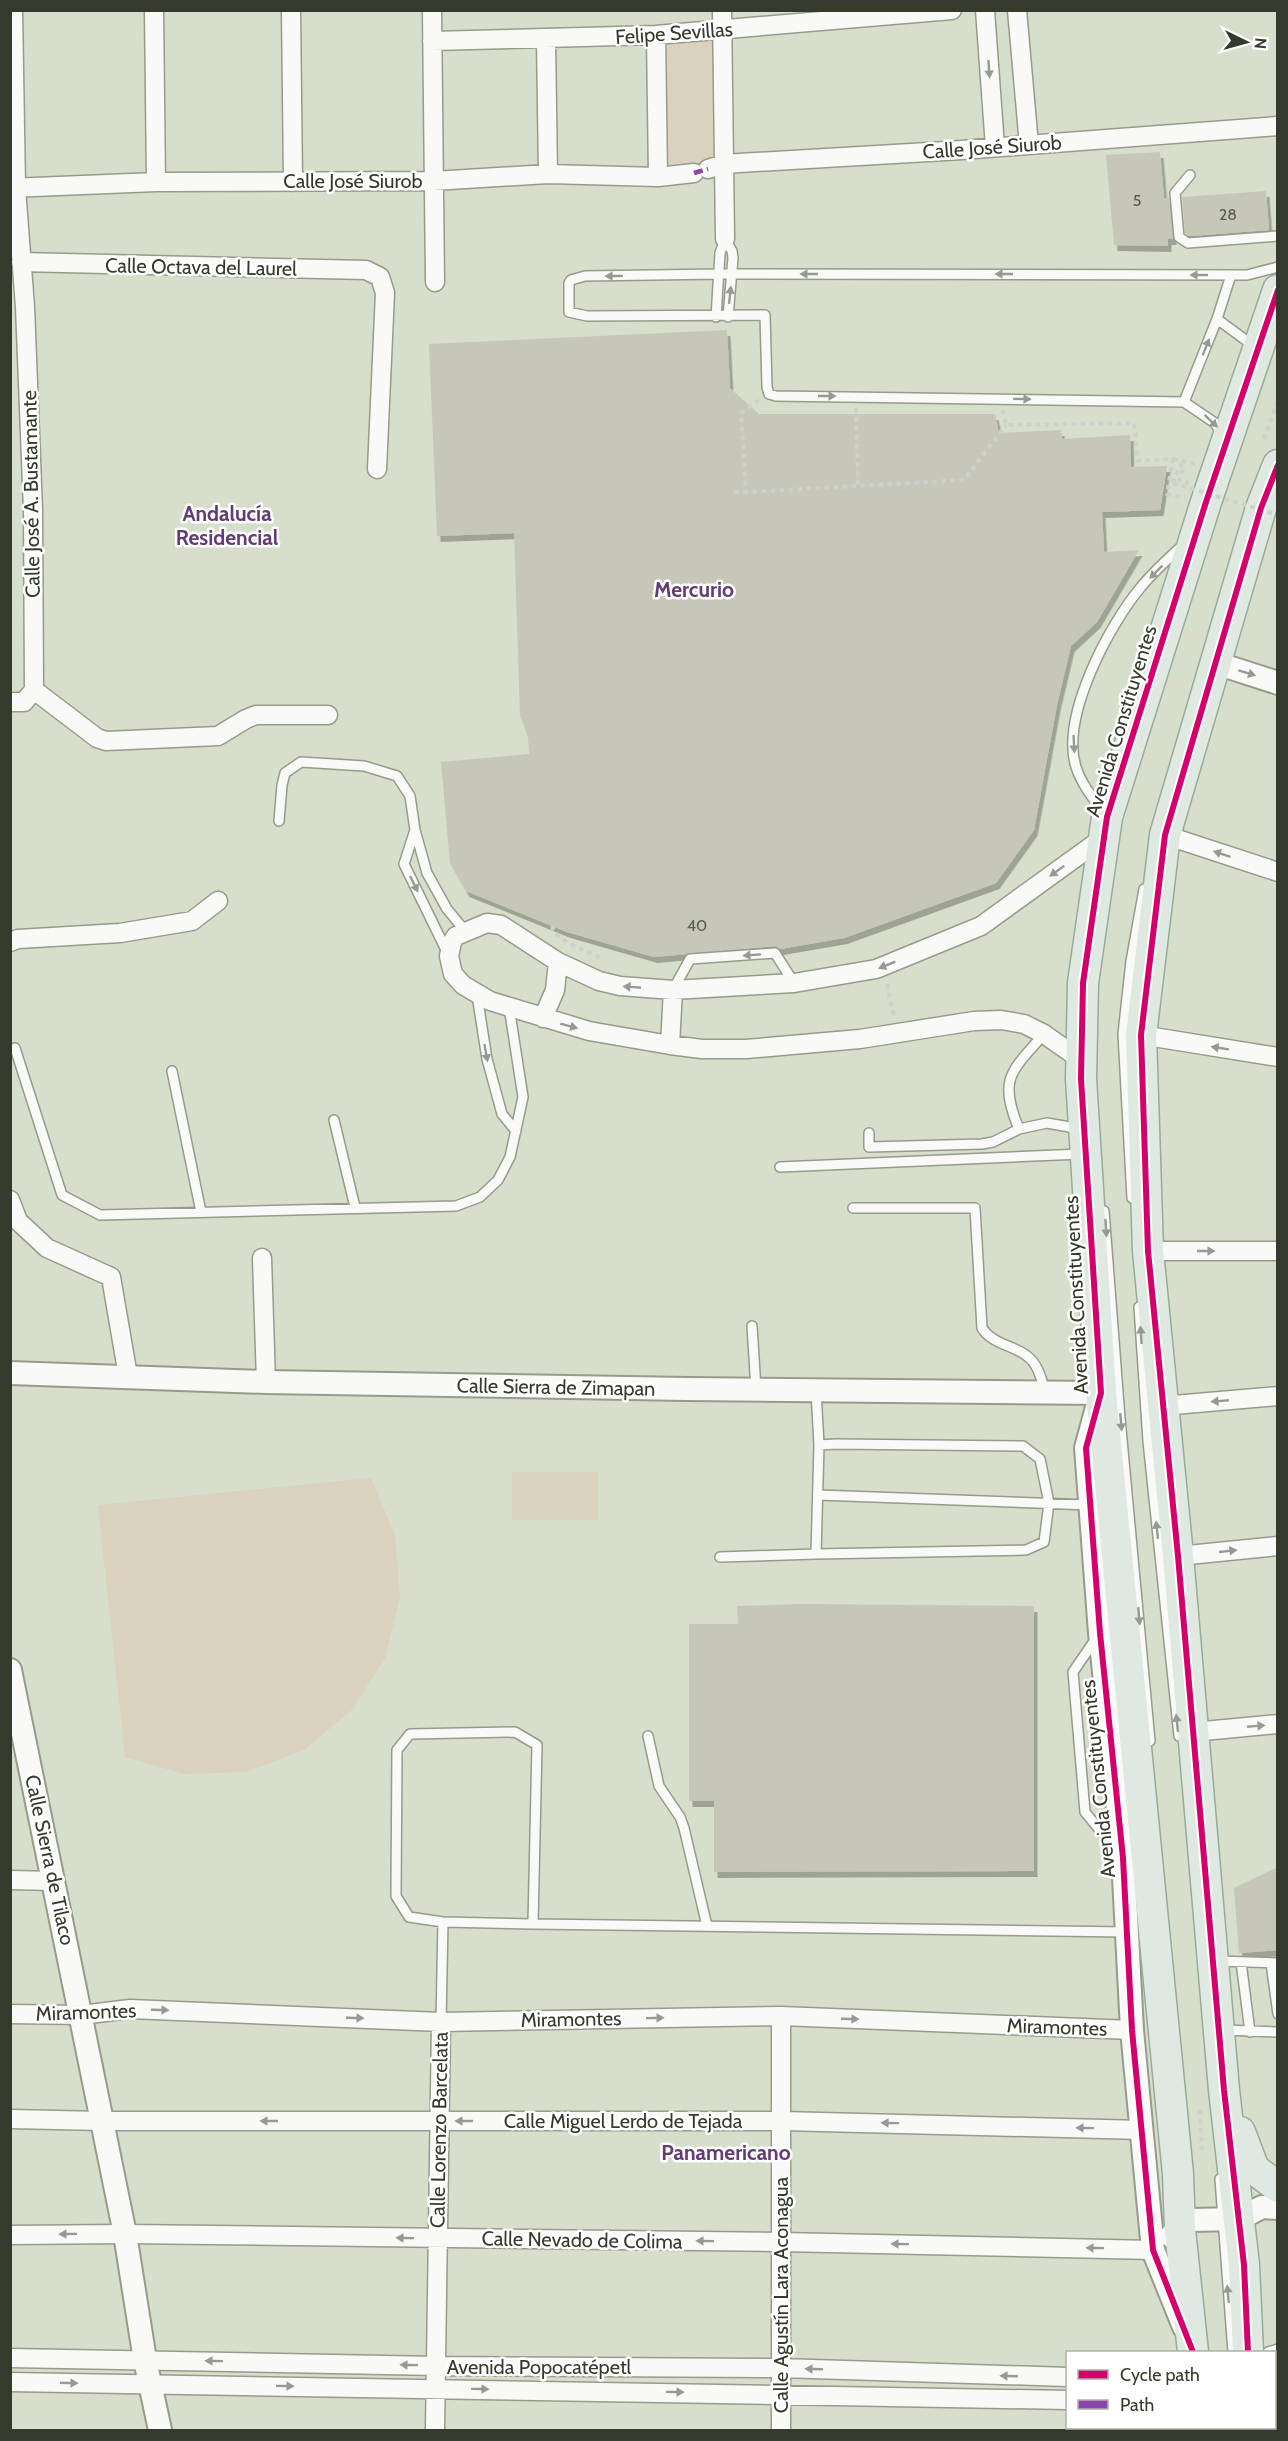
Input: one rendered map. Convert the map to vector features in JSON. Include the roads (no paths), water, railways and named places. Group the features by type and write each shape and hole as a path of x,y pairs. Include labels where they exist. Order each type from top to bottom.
{"main road":[{"name":"Avenida Constituyentes","path":"1196,2351 1187,2227 1178,2174 1101,1393 1081,1060 1083,982 1106,827 1202,516 1278,290"},
{"path":"1248,2351 1231,2219 1212,2098 1227,1962 1186,1739 1178,1556 1148,1251 1142,1035 1165,835 1209,661 1266,511 1275,461"},
{"path":"1212,2098 1254,2169 1278,2187"}],"street":[{"name":"Calle José A. Bustamante","path":"13,10 13,188 21,262 18,307 33,510 34,690"},
{"path":"154,10 156,182"},
{"path":"291,10 293,182"},
{"path":"432,10 435,282"},
{"path":"722,10 723,30 708,169 725,238"},
{"name":"Felipe Sevillas","path":"432,41 656,35 952,10"},
{"path":"985,10 995,147"},
{"path":"1017,10 1029,145"},
{"path":"656,35 657,177"},
{"path":"546,39 548,174"},
{"name":"Calle José Siurob","path":"13,188 156,182 433,181 548,174 657,177 708,169 1278,126"},
{"name":"Calle Octava del Laurel","path":"21,262 366,270 380,277 385,293 376,469"},
{"path":"1209,661 1278,682"},
{"path":"10,702 24,702 34,690 97,738 106,741 218,736 256,715 328,715"},
{"path":"1081,1060 1044,1034 1024,1024 1001,1020 974,1021 860,1039 747,1049 670,1045 589,1031 477,995 462,985 453,974 449,956 456,936 487,923 501,925 558,962 599,981 620,986 673,990 795,983 876,969 981,926 1106,827"},
{"path":"1165,835 1278,872"},
{"path":"10,942 18,939 120,933 192,921 218,901"},
{"path":"543,1018 555,990 558,962"},
{"path":"670,1045 673,990"},
{"path":"1142,1035 1278,1057"},
{"path":"10,1200 18,1221 47,1248 111,1277 128,1376"},
{"path":"1148,1251 1278,1251"},
{"path":"262,1258 266,1382"},
{"name":"Calle Sierra de Zimapan","path":"10,1373 266,1382 1101,1393"},
{"name":"Avenida Constituyentes","path":"1101,1393 1086,1448 1100,1633 1123,1857 1132,2030 1153,2250 1196,2351"},
{"path":"1162,1406 1278,1396"},
{"path":"1178,1556 1278,1546"},
{"name":"Calle Sierra de Tilaco","path":"10,1670 125,2234 145,2360 160,2430"},
{"path":"1186,1739 1278,1724"},
{"path":"10,1880 54,1881"},
{"name":"Miramontes","path":"10,2014 81,2015 130,2009 441,2022 780,2016 1132,2030"},
{"name":"Calle Agustín Lara Aconagua","path":"780,2016 781,2430"},
{"name":"Calle Lorenzo Barcelata","path":"435,2430 441,2022"},
{"name":"Calle Miguel Lerdo de Tejada","path":"10,2119 782,2121 1143,2130"},
{"path":"1153,2250 1187,2227 1231,2219 1262,2207 1278,2208"},
{"name":"Calle Nevado de Colima","path":"10,2235 125,2234 781,2242 1153,2250"},
{"name":"Avenida Popocatépetl","path":"10,2358 437,2366 781,2368 1066,2377"},
{"name":"Avenida Popocatépetl","path":"10,2382 1066,2400"}],"lane":[{"path":"1190,175 1175,193 1179,237 1188,243 1278,236"},
{"path":"716,317 720,253 725,238"},
{"path":"725,238 732,251 728,317"},
{"path":"1227,442 1215,423 1184,402 769,394 766,387 765,315 587,316 571,313 569,310 569,283 585,276 719,274 1247,275 1278,267"},
{"path":"1184,402 1231,275"},
{"path":"1216,319 1257,348"},
{"path":"1106,827 1075,766 1073,734 1078,704 1094,666 1116,625 1141,587 1202,516"},
{"path":"279,821 285,773 301,762 364,766 397,776 410,796 415,830 427,873 447,909 466,932"},
{"path":"415,830 404,864 449,956"},
{"path":"1132,1204 1123,1034 1131,961 1146,879"},
{"path":"673,990 690,959 764,954 775,954 795,983"},
{"path":"477,995 487,1059 502,1113 516,1131"},
{"path":"15,1048 62,1195 100,1215 456,1206 480,1197 498,1180 510,1157 523,1097 509,1007"},
{"path":"1019,1129 1011,1108 1008,1091 1012,1070 1044,1034"},
{"path":"172,1071 201,1212"},
{"path":"334,1120 355,1207"},
{"path":"869,1133 869,1147 982,1144 993,1142 1019,1129 1047,1123 1085,1142"},
{"path":"780,1167 1085,1142"},
{"path":"1103,1198 1120,1418 1151,1753"},
{"path":"853,1209 975,1208 982,1329 986,1336 1028,1356 1037,1368 1045,1392"},
{"path":"1138,1299 1148,1441 1186,1739"},
{"path":"752,1326 756,1390"},
{"path":"816,1390 819,1445 816,1554"},
{"path":"720,1557 1026,1550 1044,1542 1048,1503 1040,1459 1023,1446 819,1445"},
{"path":"818,1495 1090,1505"},
{"path":"1100,1633 1073,1672 1085,1812 1123,1857"},
{"path":"533,1924 537,1745 515,1732 410,1734 398,1750 396,1896 409,1917 443,1922 533,1924 1127,1932"},
{"path":"648,1736 659,1786 680,1817 684,1828 707,1926"},
{"path":"441,2022 443,1922"},
{"path":"1250,2032 1227,1962 1275,1963 1278,2014"},
{"path":"1219,2030 1278,2032"},
{"path":"1179,2078 1187,2227"},
{"path":"1219,2172 1231,2219 1233,2351"},
{"path":"1194,2264 1196,2351"}],"district":[{"name":"Andalucía Residencial","path":"227,525"},
{"name":"Mercurio","path":"694,589"},
{"name":"Panamericano","path":"726,2152"}]}
